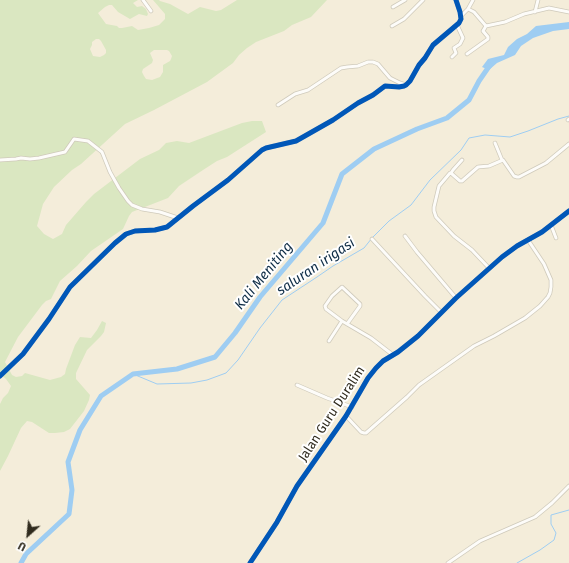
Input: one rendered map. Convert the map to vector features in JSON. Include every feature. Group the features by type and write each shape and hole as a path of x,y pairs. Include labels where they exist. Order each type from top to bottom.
{"street":[{"path":"143,0 151,11"},
{"path":"393,7 405,0"},
{"path":"392,26 404,19 423,0"},
{"path":"456,0 461,16"},
{"path":"0,376 23,354 70,287 115,243 130,232 160,230 168,227 197,202 228,180 262,150 296,141 333,120 358,103 373,96 385,86 398,87 406,85 419,65 426,58 433,45 457,25 461,19 461,16 468,9 473,0"},
{"path":"535,12 538,0"},
{"path":"467,54 488,40 488,37 483,31 486,26 505,22 524,14 552,8 569,12"},
{"path":"468,9 474,12 486,26"},
{"path":"452,57 456,53 454,48 460,44 464,38 457,25"},
{"path":"278,105 299,92 308,90 341,68 358,66 368,62 378,64 390,78 406,85"},
{"path":"0,160 39,158 65,152 74,139 88,141 102,152 110,172 119,188 132,205 178,218"},
{"path":"495,143 502,160 504,160 516,177 519,177 546,163 569,144"},
{"path":"462,160 438,187 434,207 435,215 454,236 472,250 489,268"},
{"path":"451,173 462,181 478,167 488,167 502,160"},
{"name":"Jalan Guru Duralim","path":"250,563 277,522 297,486 346,416 372,372 379,364 418,336 456,298 502,257 514,248 542,232 569,211"},
{"path":"551,225 556,238"},
{"path":"405,236 456,298"},
{"path":"372,239 442,312"},
{"path":"346,416 361,432 366,433 419,385 474,346 525,318 540,306 548,297 552,285 544,264 528,240"},
{"path":"347,324 360,304 342,287 334,294 325,307 326,310 342,321 376,342 393,355"},
{"path":"329,341 342,321"},
{"path":"297,385 352,407"},
{"path":"448,563 480,541 534,518 569,486"},
{"path":"565,490 569,494"}],"green space":[{"path":"0,0 138,0 133,3 137,7 142,6 146,9 148,14 147,16 139,14 130,19 118,12 112,5 105,7 98,13 106,24 117,26 119,28 132,26 138,30 159,25 165,19 165,14 153,0 159,0 170,4 188,14 200,7 216,11 221,10 237,0 327,0 311,17 292,25 284,31 256,42 247,48 233,63 207,82 125,124 54,187 43,204 37,226 44,234 53,239 62,234 66,225 94,194 140,159 159,150 166,143 177,141 189,143 242,123 252,121 262,121 266,132 227,157 217,161 179,186 168,198 132,212 123,229 91,251 60,281 51,299 42,305 18,337 5,362 12,375 16,377 22,376 25,373 50,380 61,377 65,374 75,345 80,337 91,338 102,321 106,323 104,332 87,350 76,373 76,379 90,395 89,400 84,411 70,429 64,432 49,433 32,422 27,421 21,428 0,471 0,404 11,386 0,374","holes":["96,39 101,41 106,50 106,53 100,57 93,56 90,49 92,42","154,50 167,50 172,56 170,61 163,65 163,72 160,77 152,80 146,79 142,72 143,69 152,63 153,60 150,53"]}],"water":[{"path":"569,22 569,29 553,31 533,38 521,46 515,55 497,63 489,70 482,67 488,59 504,55 508,47 536,26"}],"waterway":[{"name":"Kali Meniting","path":"21,563 26,554 69,514 72,490 68,462 80,430 101,396 133,374 177,369 215,357 235,333 260,297 323,223 342,174 374,149 417,129 447,118 469,100 479,81 490,65"},
{"name":"saluran irigasi","path":"133,374 157,384 191,383 207,380 226,373 238,360 282,300 333,266 364,248 389,221 411,205 430,180 461,150 469,138 485,135 510,137 569,116"},
{"name":"saluran irigasi","path":"517,563 554,540 556,533 551,524 551,515 569,510"}],"cycle path":[{"path":"0,376 23,354 70,287 126,234 135,231 155,230 167,227 228,180 262,150 296,141 333,120 385,86 399,87 406,85 433,45 459,23 461,19 456,0"},
{"path":"250,563 277,522 297,486 346,416 368,378 376,368 383,361 398,352 418,336 456,298 502,257 517,246 542,232 569,211"}]}
